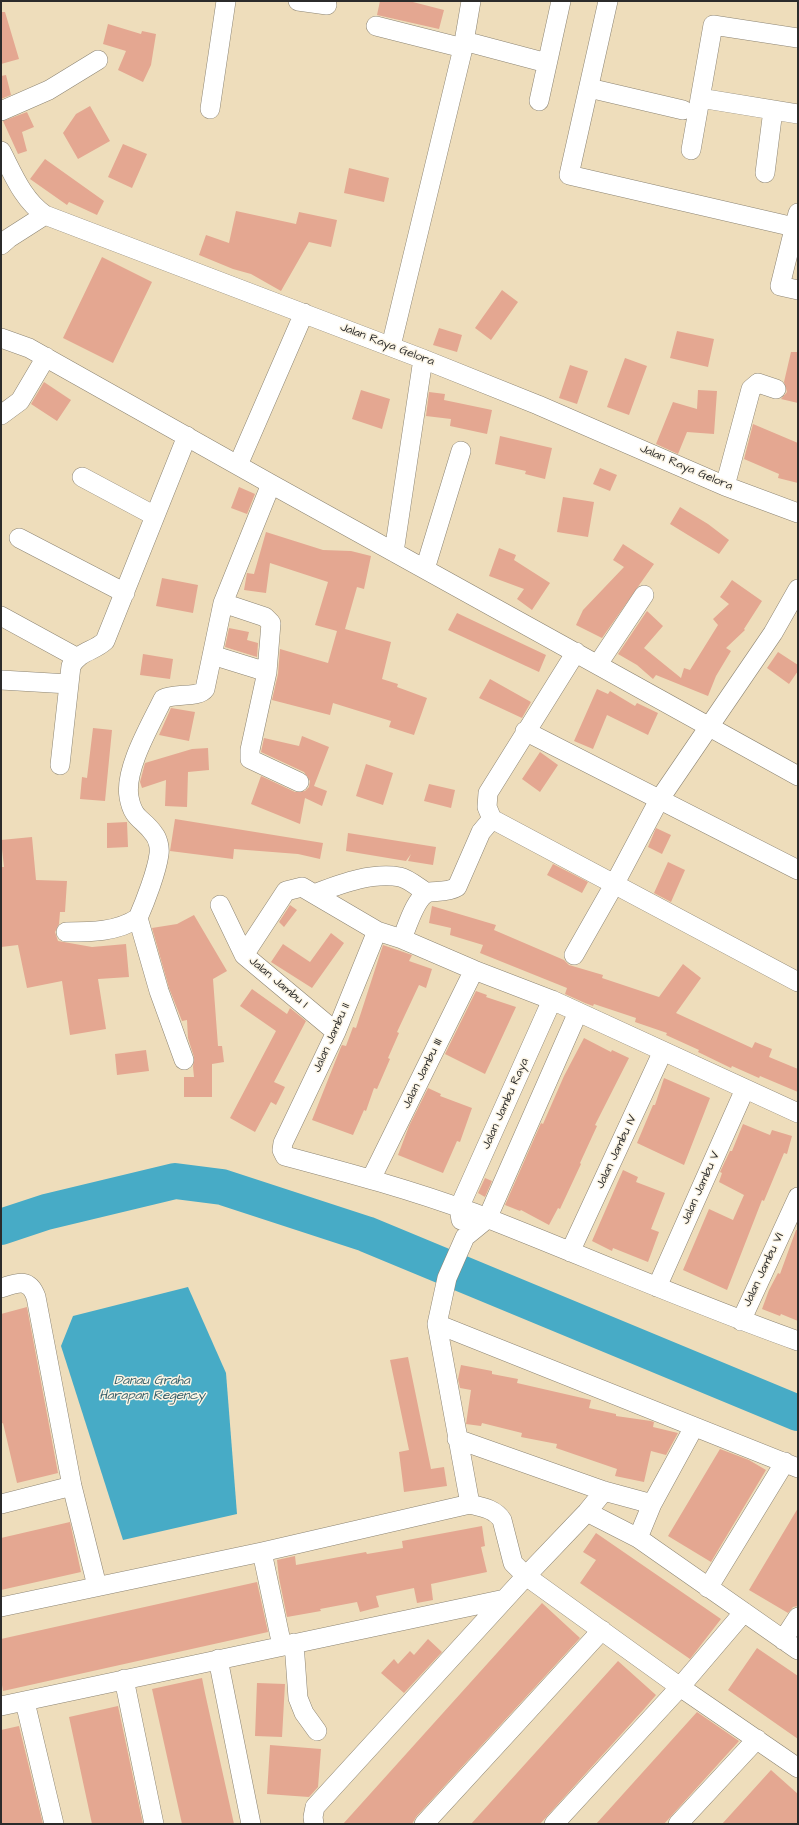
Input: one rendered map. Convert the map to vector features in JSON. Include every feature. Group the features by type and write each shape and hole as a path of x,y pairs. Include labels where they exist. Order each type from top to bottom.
{"street":[{"path":"210,109 226,1"},
{"path":"298,1 327,6"},
{"path":"391,346 463,44 471,1"},
{"path":"539,101 561,1"},
{"path":"608,1 569,175 796,220 780,286 798,290"},
{"path":"691,150 713,25 798,38"},
{"path":"376,26 547,63"},
{"path":"1,111 49,90 98,60"},
{"path":"588,88 682,110"},
{"path":"700,98 798,114"},
{"path":"765,172 774,110"},
{"name":"Jalan Raya Gelora","path":"1,151 20,190 36,209 46,215 71,226 391,346 538,405 725,486 798,513"},
{"path":"1,245 9,238 46,215"},
{"path":"238,465 304,313"},
{"path":"1,338 29,348 46,357 271,484 798,776"},
{"path":"1,416 20,401 46,357"},
{"path":"394,552 423,359"},
{"path":"725,486 751,389 758,383 776,389"},
{"path":"60,766 71,666 76,657 100,645 106,640 187,436"},
{"path":"425,569 461,451"},
{"path":"82,478 155,516"},
{"path":"184,1060 159,991 138,918 159,854 158,841 154,833 134,814 129,796 129,783 137,752 164,699 172,696 197,694 203,691 223,603 271,484"},
{"path":"19,538 125,593"},
{"path":"574,955 615,883 659,800 773,633 798,589"},
{"path":"598,664 644,595"},
{"path":"223,603 269,619 271,628 267,672 250,750 250,759 299,782"},
{"path":"1,616 76,657"},
{"path":"576,652 525,731 488,793 487,807 492,819 615,883 798,982"},
{"path":"212,656 267,672"},
{"path":"1,680 69,684"},
{"path":"525,731 798,870"},
{"path":"402,939 420,897 427,893 452,890 457,887 481,832 492,819"},
{"path":"314,894 349,882 378,876 401,878 427,893"},
{"path":"244,955 286,891 302,887 377,931 402,939 474,970 552,1000 798,1113"},
{"name":"Jalan Jambu I","path":"220,905 244,955 336,1032"},
{"path":"66,932 90,932 122,927 138,918"},
{"name":"Jalan Jambu II","path":"371,1179 285,1156 282,1150 283,1143 336,1032 377,931"},
{"name":"Jalan Jambu III","path":"371,1179 474,970"},
{"name":"Jalan Jambu Raya","path":"459,1208 552,1000"},
{"path":"470,1504 437,1324 447,1278 465,1238 487,1219 578,1012"},
{"name":"Jalan Jambu IV","path":"570,1252 663,1051"},
{"name":"Jalan Jambu V","path":"657,1287 745,1089"},
{"path":"371,1179 459,1208 741,1321 798,1341"},
{"name":"Jalan Jambu VI","path":"741,1321 798,1197"},
{"path":"459,1208 465,1238"},
{"path":"1,1288 24,1283 34,1290 72,1486 97,1586"},
{"path":"437,1324 791,1465 708,1588"},
{"path":"638,1538 652,1504 694,1427"},
{"path":"457,1439 604,1491 652,1504"},
{"path":"1,1504 72,1486"},
{"path":"314,1824 313,1817 315,1807 526,1576 587,1512 604,1491"},
{"path":"1,1606 262,1552 470,1504 490,1509 498,1514 502,1520 513,1563 526,1576 680,1687 798,1768"},
{"path":"587,1512 638,1538 791,1645 798,1617"},
{"path":"262,1552 288,1644 298,1698 304,1713 317,1731"},
{"path":"1,1706 505,1599"},
{"path":"554,1824 680,1687 744,1612"},
{"path":"424,1824 602,1630"},
{"path":"218,1659 251,1824"},
{"path":"124,1679 154,1824"},
{"path":"25,1702 54,1824"},
{"path":"678,1824 757,1739"}],"water":[{"name":"Danau Graha Harapan Regency","path":"188,1287 226,1373 237,1514 123,1540 61,1346 73,1316"}],"building":[{"path":"380,1 409,1 444,10 439,29 377,15"},
{"path":"1,12 5,12 19,59 1,64"},
{"path":"108,24 141,34 142,31 156,34 151,65 143,82 118,70 126,51 103,44"},
{"path":"6,75 11,95 1,99 1,76"},
{"path":"90,106 110,141 78,159 63,133 76,114"},
{"path":"27,112 34,127 22,132 27,151 18,154 3,121"},
{"path":"123,144 147,154 132,188 108,177"},
{"path":"45,159 104,201 97,215 69,202 67,205 30,179"},
{"path":"349,168 389,178 384,202 344,193"},
{"path":"236,211 296,224 299,212 337,220 331,247 309,242 281,291 251,274 233,269 199,255 206,235 229,243"},
{"path":"102,257 152,282 113,363 63,338"},
{"path":"502,290 518,302 491,340 475,328"},
{"path":"439,328 462,335 457,352 433,345"},
{"path":"677,331 714,339 708,367 670,358"},
{"path":"791,352 798,352 798,403 781,399 787,392 784,382"},
{"path":"625,358 647,366 629,415 607,407"},
{"path":"570,365 588,371 577,404 559,398"},
{"path":"44,382 71,400 57,421 31,404"},
{"path":"361,390 390,399 382,429 352,419"},
{"path":"698,390 717,391 714,434 687,432 678,454 656,444 673,402 697,409"},
{"path":"429,392 445,394 444,400 492,410 487,434 450,426 451,419 426,416"},
{"path":"753,424 798,443 798,483 778,478 779,474 744,459"},
{"path":"500,436 552,448 545,479 525,474 526,471 495,464"},
{"path":"600,468 617,475 610,491 593,484"},
{"path":"239,487 255,494 247,514 231,508"},
{"path":"563,497 594,502 588,537 557,532"},
{"path":"680,507 708,524 729,540 719,554 670,524"},
{"path":"266,532 323,550 351,551 371,556 364,589 357,587 345,629 391,642 382,679 398,684 397,687 427,698 414,735 389,727 391,721 333,703 330,715 272,700 278,674 280,649 328,663 337,631 315,625 328,582 270,563 266,593 244,590 247,573 254,574"},
{"path":"623,544 654,564 602,638 576,625 583,610 624,567 613,560"},
{"path":"499,548 516,555 514,560 550,583 532,610 517,599 524,589 489,576"},
{"path":"162,578 198,585 193,613 156,606"},
{"path":"732,580 762,601 744,629 745,630 726,648 731,651 716,676 708,696 656,675 653,679 637,665 618,654 647,611 663,626 644,648 681,678 684,668 690,670 718,625 713,619 729,604 720,597"},
{"path":"457,613 546,655 539,672 448,630"},
{"path":"229,628 249,632 247,640 258,643 257,657 225,647"},
{"path":"778,652 798,665 798,671 789,684 767,668"},
{"path":"143,654 173,659 170,679 140,675"},
{"path":"490,679 531,702 522,718 479,698"},
{"path":"597,689 608,694 610,691 635,706 637,703 658,713 648,735 607,715 593,749 574,741"},
{"path":"171,708 195,712 189,741 159,735"},
{"path":"93,728 112,730 105,801 80,799 82,777 87,778"},
{"path":"302,736 329,747 314,786 327,791 322,806 305,798 300,824 251,804 261,776 295,792 305,791 309,787 310,781 304,772 261,752 264,738 299,746"},
{"path":"208,748 209,770 188,772 187,807 165,806 166,780 142,788 140,782 145,763 192,749"},
{"path":"540,752 558,765 540,792 522,779"},
{"path":"366,764 393,773 383,805 356,796"},
{"path":"429,784 455,790 451,808 424,801"},
{"path":"175,819 323,843 320,859 298,854 234,849 233,859 170,851"},
{"path":"127,822 128,847 107,848 107,823"},
{"path":"656,828 671,835 662,854 648,847"},
{"path":"348,833 436,847 433,865 408,861 411,854 406,861 346,851"},
{"path":"32,837 36,880 67,881 65,912 60,912 59,924 55,932 58,941 92,947 126,944 129,977 98,979 106,1029 70,1035 62,981 27,988 18,945 1,947 1,867 4,867 1,840"},
{"path":"668,862 685,870 671,902 654,893"},
{"path":"553,864 588,882 582,893 547,875"},
{"path":"290,905 297,910 284,927 279,922"},
{"path":"432,906 496,925 494,930 564,960 569,965 603,975 602,978 659,997 683,964 701,978 676,1013 752,1048 755,1042 772,1049 769,1057 798,1069 798,1092 760,1076 759,1078 732,1066 731,1068 698,1052 699,1050 666,1035 667,1033 635,1022 636,1018 594,1004 593,1006 585,1003 565,994 567,988 480,953 483,945 450,935 451,928 429,923"},
{"path":"194,915 227,971 213,979 218,1046 222,1046 224,1062 212,1064 212,1097 184,1097 184,1077 194,1077 194,1057 188,1038 187,1020 182,1021 169,988 152,928 177,924"},
{"path":"331,933 344,943 312,988 271,962 283,944 310,962"},
{"path":"383,945 412,955 409,961 432,969 426,988 419,985 397,1032 399,1033 388,1058 390,1059 377,1089 374,1088 366,1111 364,1110 353,1135 312,1120 341,1047 342,1045 346,1046 353,1027 356,1028"},
{"path":"252,989 287,1014 290,1008 306,1021 274,1082 285,1087 276,1105 271,1102 255,1132 230,1118 276,1031 240,1006"},
{"path":"476,991 487,995 486,997 516,1007 485,1074 445,1054"},
{"path":"584,1038 611,1052 612,1050 629,1058 595,1125 597,1126 560,1209 558,1208 549,1225 521,1210 520,1211 505,1205 541,1123 543,1124 564,1076"},
{"path":"146,1050 149,1071 117,1075 115,1054"},
{"path":"664,1078 710,1098 684,1165 637,1143 653,1105 655,1105"},
{"path":"428,1088 441,1094 440,1096 472,1108 460,1142 457,1141 443,1173 398,1155 409,1126"},
{"path":"743,1124 770,1135 772,1130 792,1136 787,1154 784,1153 764,1201 762,1200 727,1290 683,1270 709,1209 733,1220 744,1195 719,1182 722,1173 720,1172 730,1151 732,1151"},
{"path":"623,1170 638,1177 636,1182 665,1193 651,1229 659,1232 648,1262 613,1248 612,1251 592,1241"},
{"path":"485,1178 492,1181 485,1197 478,1193"},
{"path":"796,1230 798,1230 798,1321 781,1314 780,1316 762,1309 769,1290 778,1273 780,1274"},
{"path":"27,1307 58,1473 17,1483 3,1423 1,1424 1,1314"},
{"path":"408,1357 431,1469 444,1467 447,1486 404,1492 399,1452 409,1450 390,1360"},
{"path":"461,1365 492,1371 492,1374 518,1379 517,1383 591,1400 589,1408 616,1414 616,1416 651,1421 654,1422 653,1427 678,1433 666,1455 651,1451 644,1482 615,1476 617,1469 556,1448 557,1444 521,1437 522,1433 482,1423 481,1426 466,1424 471,1390 460,1388 458,1379"},
{"path":"720,1449 749,1460 766,1470 711,1562 668,1536"},
{"path":"798,1508 798,1606 793,1607 788,1613 749,1590"},
{"path":"70,1522 81,1572 1,1590 1,1538"},
{"path":"482,1526 485,1546 481,1547 487,1572 431,1584 433,1600 417,1603 414,1588 376,1596 379,1607 360,1612 357,1602 320,1609 321,1611 287,1617 277,1560 295,1556 296,1565 366,1552 367,1554 403,1548 402,1541"},
{"path":"596,1533 721,1619 690,1659 580,1583 596,1560 583,1552"},
{"path":"257,1582 268,1632 3,1691 1,1679 1,1639"},
{"path":"542,1603 580,1638 416,1817 412,1824 343,1824"},
{"path":"428,1639 442,1652 404,1693 381,1673 394,1659 398,1664 410,1651 414,1655"},
{"path":"757,1648 798,1676 798,1739 728,1690"},
{"path":"618,1661 656,1695 644,1709 540,1824 471,1824"},
{"path":"202,1678 234,1824 182,1824 152,1689"},
{"path":"257,1683 285,1684 282,1737 255,1736"},
{"path":"118,1706 143,1824 92,1824 69,1717"},
{"path":"697,1712 739,1741 664,1824 596,1824"},
{"path":"19,1726 43,1824 1,1824 1,1730"},
{"path":"270,1745 321,1749 318,1787 309,1797 267,1794"},
{"path":"771,1770 798,1794 798,1824 722,1824"}],"waterway":[{"path":"1,1227 46,1212 175,1181 222,1187 366,1234 798,1413"}]}
